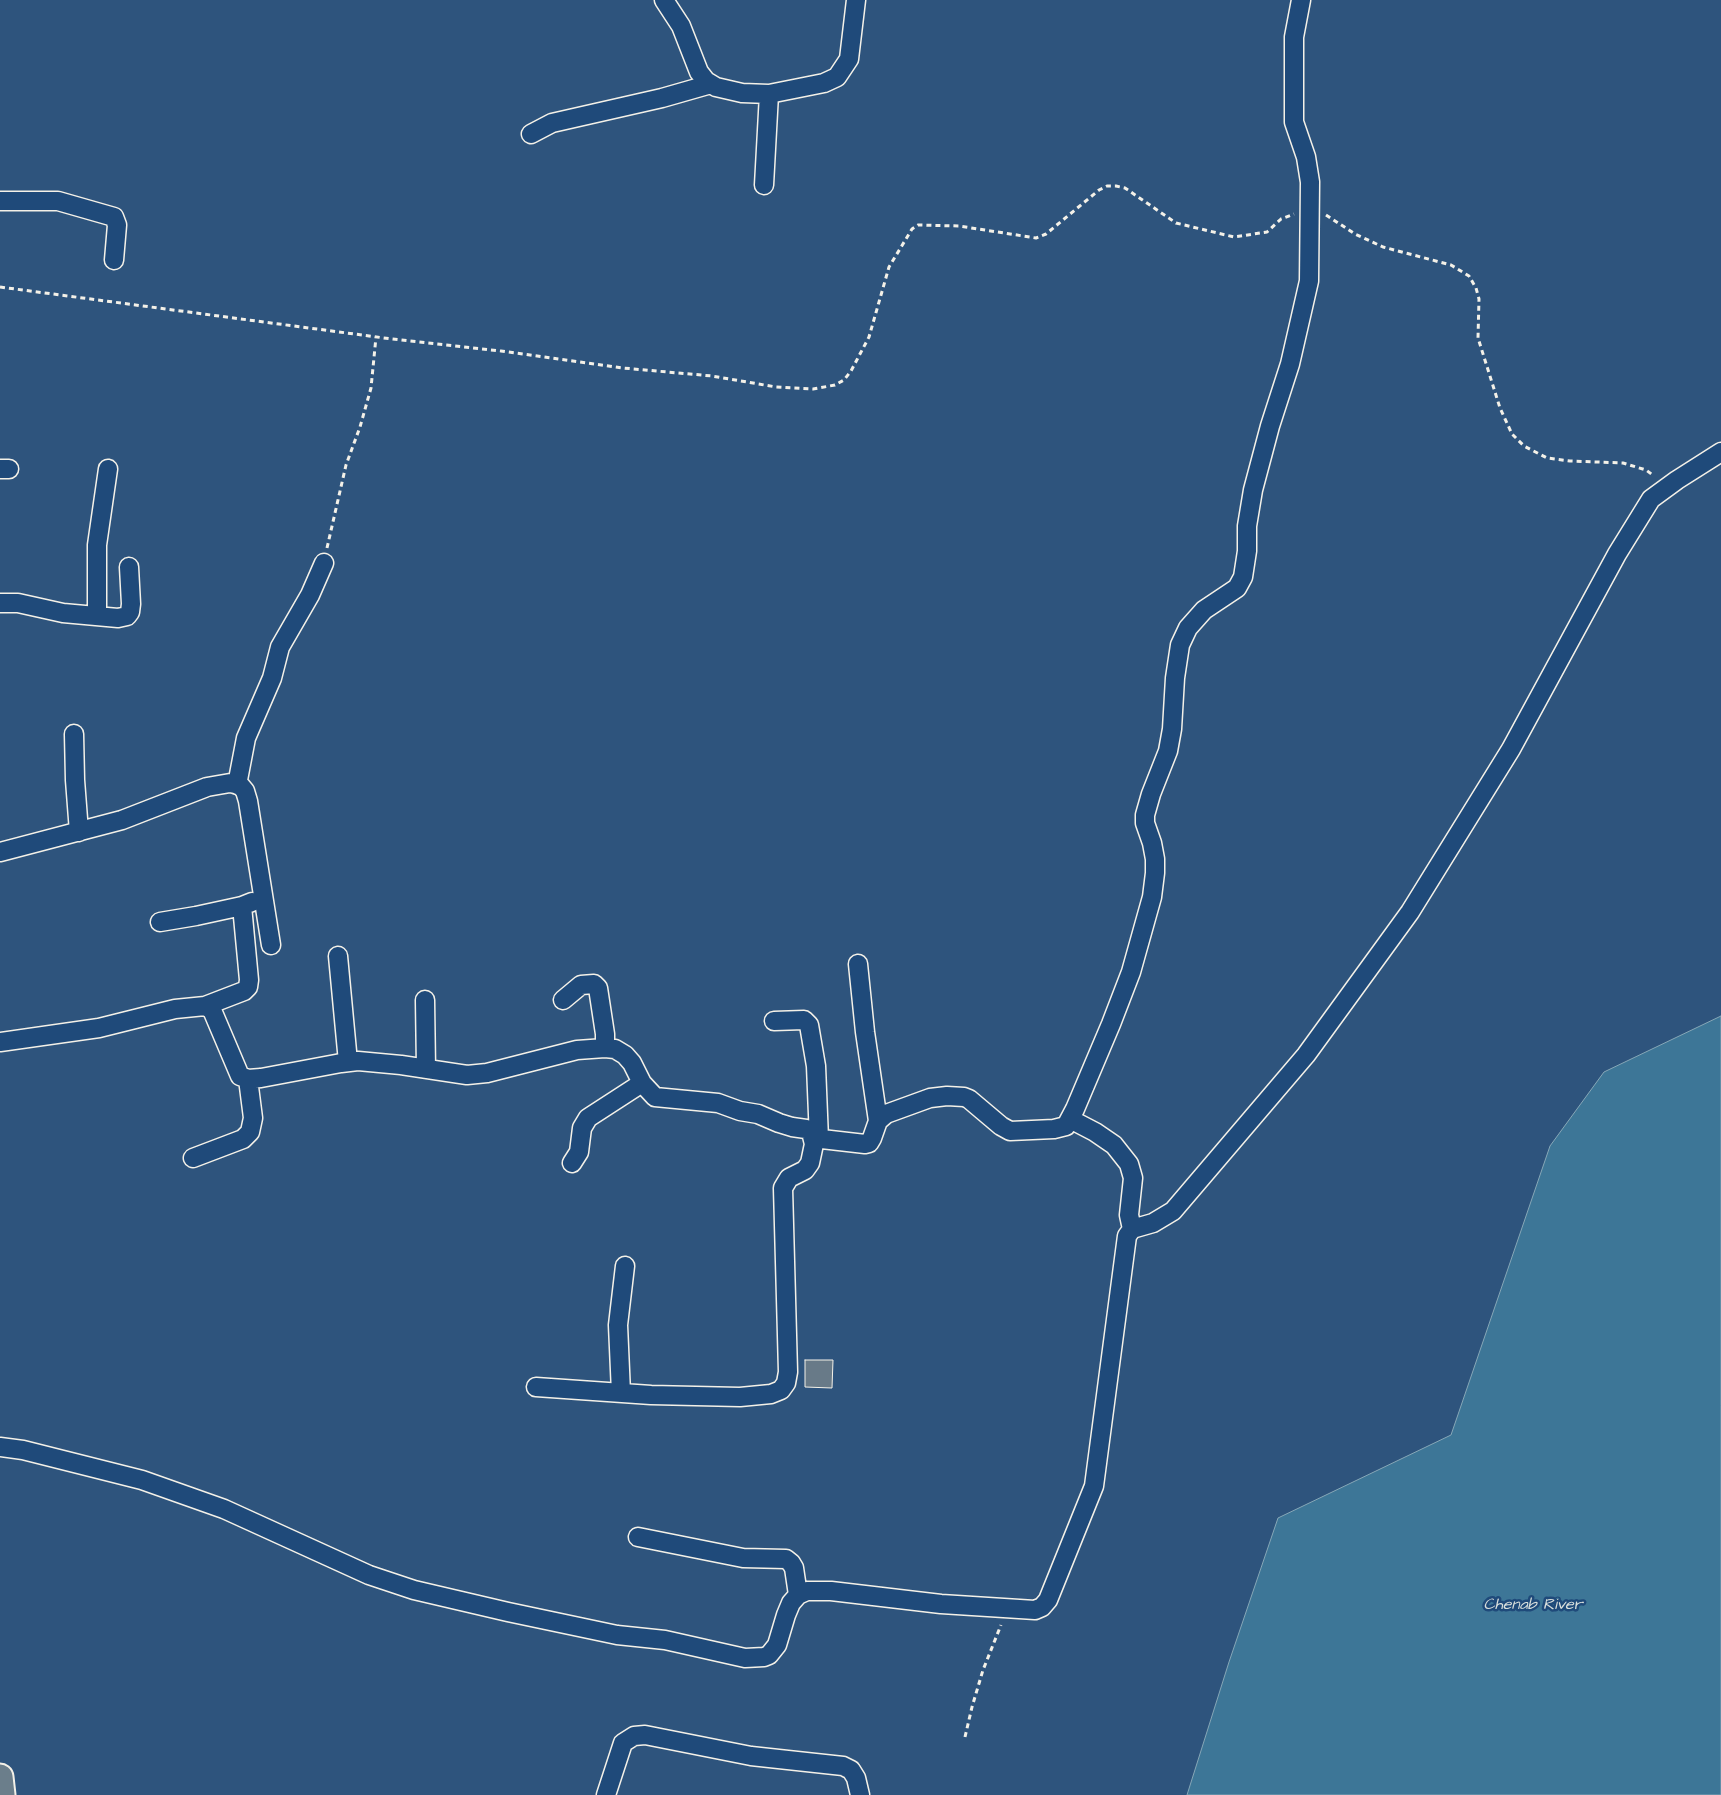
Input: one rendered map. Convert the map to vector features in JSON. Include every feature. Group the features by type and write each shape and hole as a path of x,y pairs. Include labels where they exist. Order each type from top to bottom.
{"highway":[{"path":"0,1777 2,1795"}],"street":[{"path":"664,0 681,26 699,72 706,81 716,87 742,93 769,94 824,83 837,77 849,59 856,0"},
{"path":"878,1121 886,1114 930,1098 947,1096 969,1099 1001,1126 1010,1131 1054,1129 1066,1126 1111,1024 1131,972 1152,897 1155,859 1145,823 1145,815 1168,751 1180,645 1188,628 1204,610 1237,588 1243,577 1247,551 1247,526 1253,490 1270,426 1290,364 1309,281 1310,182 1306,157 1294,122 1294,37 1301,0"},
{"path":"531,134 552,123 662,98 711,84"},
{"path":"764,185 769,94"},
{"path":"0,201 58,201 114,217 117,225 114,260"},
{"path":"0,1447 23,1450 142,1480 224,1510 369,1575 414,1590 617,1635 665,1640 745,1658 769,1655 777,1645 791,1603 798,1595 807,1591 831,1590 941,1604 1035,1610 1042,1607 1048,1600 1094,1486 1127,1236 1132,1229 1153,1223 1173,1211 1306,1055 1410,912 1511,749 1617,554 1652,499 1721,452"},
{"path":"97,616 97,545 108,469"},
{"path":"237,785 246,738 272,678 280,647 310,595 324,563"},
{"path":"0,603 18,603 63,613 118,618 127,616 132,604 129,567"},
{"path":"74,734 74,780 79,832"},
{"path":"0,852 122,820 207,787 230,783 237,785 245,791 248,801 271,945"},
{"path":"160,922 242,906 264,897"},
{"path":"0,1042 100,1028 176,1009 205,1006 244,991 248,987 249,980 242,906"},
{"path":"338,956 348,1062"},
{"path":"205,1006 212,1010 240,1076 248,1079 348,1062 401,1065 467,1075 487,1073 577,1050 615,1049 625,1055 632,1063 642,1083 655,1097 718,1103 740,1111 758,1114 792,1127 806,1129 816,1139 865,1144 872,1138 878,1121 865,1032 858,964"},
{"path":"563,1000 581,986 594,984 598,988 605,1034 605,1048"},
{"path":"425,1000 426,1068"},
{"path":"536,1387 621,1393 740,1397 771,1394 781,1390 786,1383 788,1372 783,1188 789,1178 805,1170 813,1155 816,1139 816,1066 809,1024 804,1020 774,1020"},
{"path":"193,1158 243,1139 250,1132 253,1118 248,1079"},
{"path":"572,1163 579,1152 582,1128 588,1118 642,1083"},
{"path":"1070,1119 1095,1132 1114,1145 1129,1164 1133,1178 1129,1215 1132,1229"},
{"path":"621,1393 618,1325 625,1266"},
{"path":"638,1537 743,1558 786,1559 794,1568 798,1595"},
{"path":"606,1795 623,1742 634,1736 645,1735 750,1756 843,1766 850,1770 856,1778 860,1795"}],"path":[{"path":"0,287 622,368 712,376 776,387 813,389 835,385 844,380 851,371 869,336 889,267 912,229 918,225 959,226 1036,238 1046,234 1099,190 1107,186 1116,186 1125,188 1176,223 1234,236 1267,232 1281,219 1310,210 1319,211 1355,234 1383,247 1451,265 1468,276 1476,288 1479,299 1478,338 1500,408 1512,434 1524,446 1547,458 1623,463 1646,470 1670,485"},
{"path":"324,563 346,465 360,427 371,388 376,337"},
{"path":"965,1737 983,1670 1008,1608"}],"water":[{"name":"Chenab River","path":"1721,1016 1721,1795 1187,1795 1229,1662 1278,1518 1451,1435 1550,1146 1604,1072"}],"building":[{"path":"805,1360 833,1360 832,1388 805,1387"}]}
